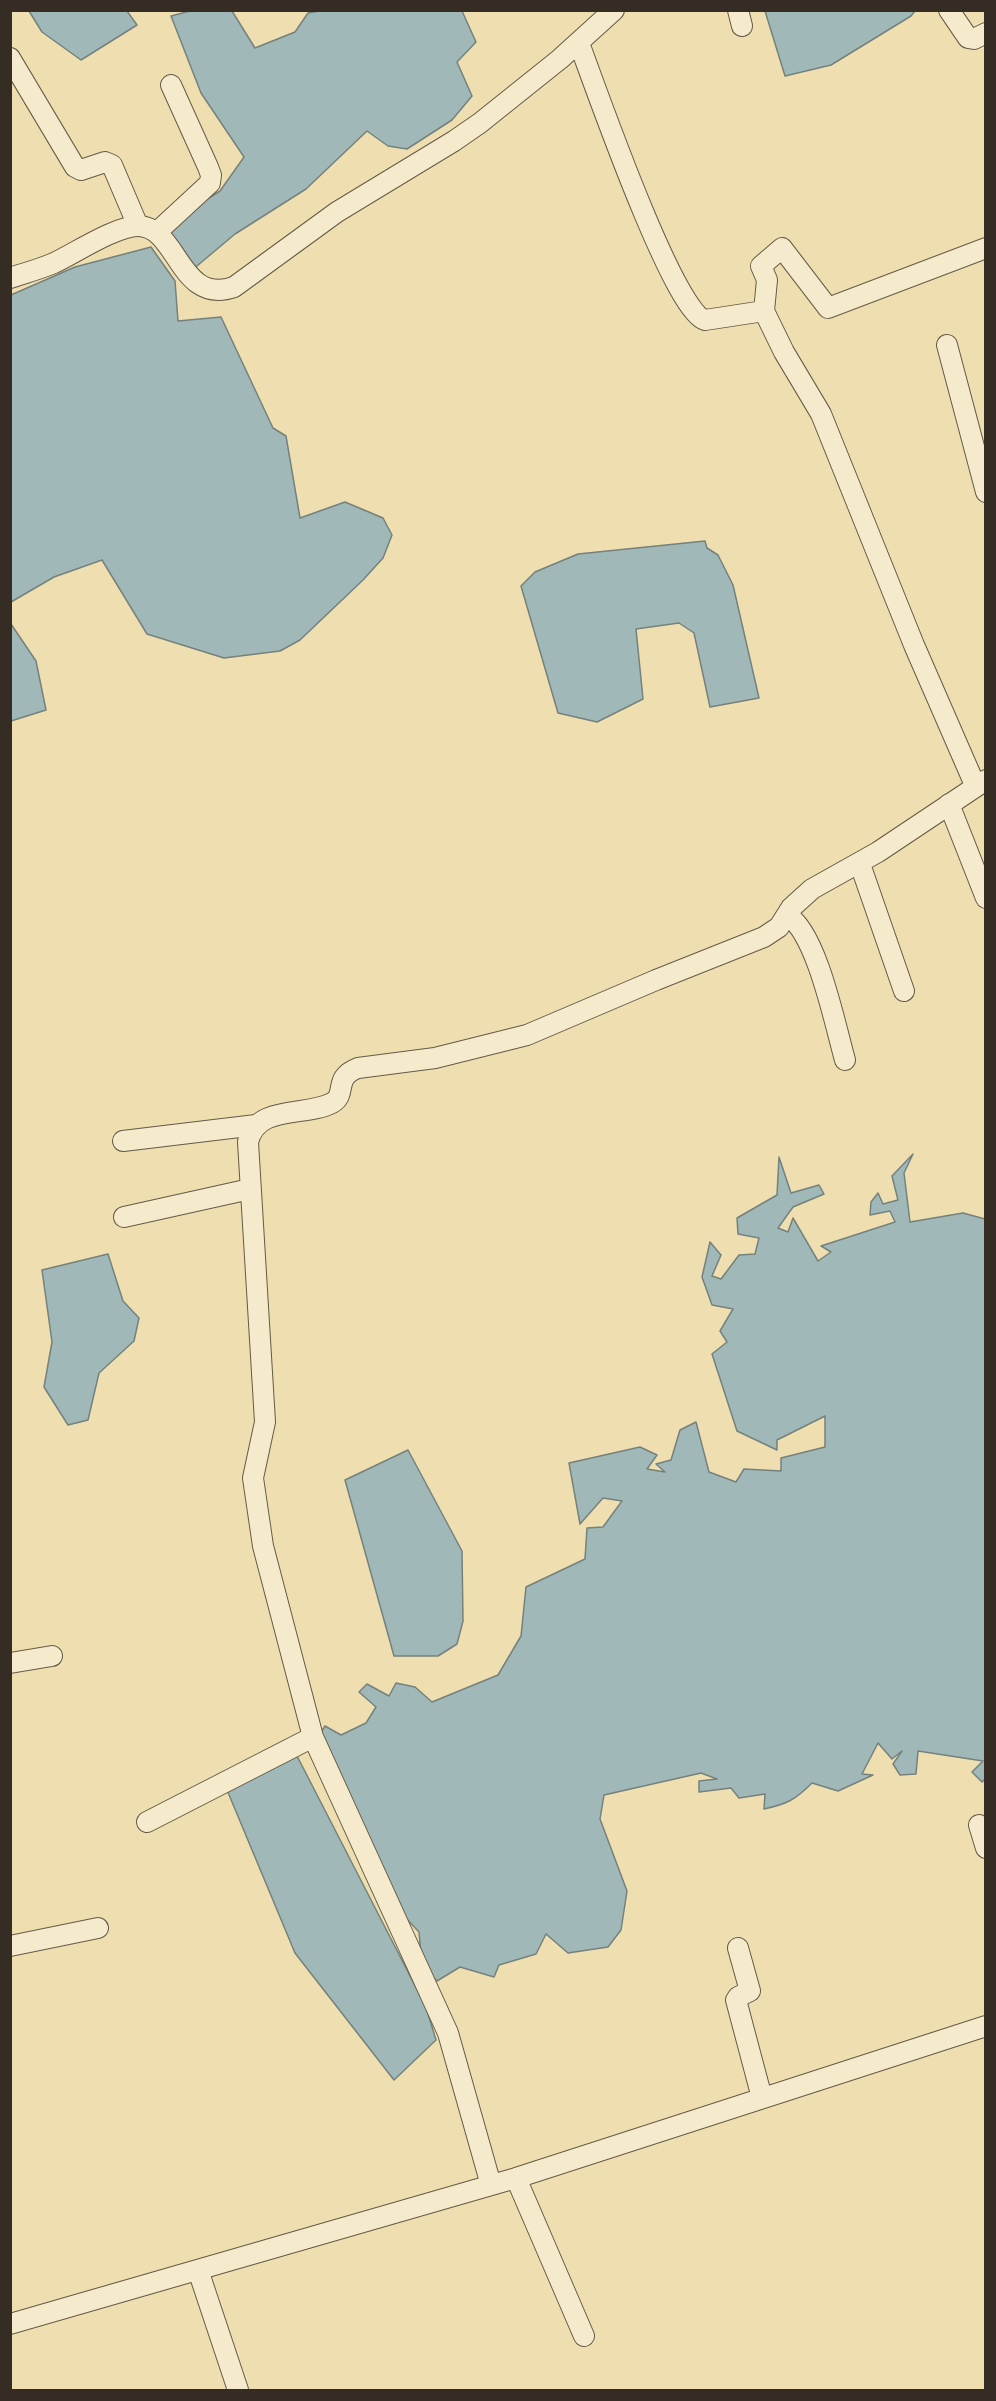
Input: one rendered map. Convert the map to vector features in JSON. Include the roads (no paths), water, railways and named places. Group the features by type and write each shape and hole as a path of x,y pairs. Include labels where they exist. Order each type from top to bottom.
{"street":[{"path":"10,58 75,167 81,170 105,162 112,165 147,229 192,278 216,291 234,287 337,212 454,141 511,100 579,43 614,10"},
{"path":"949,10 968,38 974,39 986,33"},
{"path":"579,43 645,218 696,315 705,320 764,311"},
{"path":"10,278 52,263 115,233 147,229 210,183 208,167 171,85"},
{"path":"491,2185 448,2033 313,1737 263,1545 253,1478 265,1422 250,1189 248,1142 250,1132 256,1125 272,1116 331,1103 339,1096 345,1074 348,1072 435,1058 527,1035 764,937 779,927 796,903 812,889 860,864 980,782 914,645 829,431 764,311 767,280 761,266 782,248 828,308 986,248"},
{"path":"947,345 986,492"},
{"path":"949,804 986,898"},
{"path":"860,864 904,991"},
{"path":"787,915 799,924 814,953 845,1060"},
{"path":"123,1141 256,1125"},
{"path":"124,1217 250,1189"},
{"path":"10,1663 52,1656"},
{"path":"147,1822 313,1737"},
{"path":"979,1825 986,1848"},
{"path":"10,1946 98,1928"},
{"path":"738,1948 750,1991 738,1996 736,2000 762,2098"},
{"path":"10,2324 516,2178 986,2026"},
{"path":"516,2178 584,2336"},
{"path":"198,2270 238,2391"}],"water":[{"path":"765,10 915,11 911,16 831,65 785,76"},
{"path":"29,11 127,11 137,25 81,60 42,32"},
{"path":"190,11 232,11 255,48 295,32 308,13 320,11 462,11 476,42 457,62 472,96 452,120 407,149 388,146 367,131 306,189 235,234 191,271 160,229 220,191 244,157 201,93 171,16"},
{"path":"151,247 175,281 178,321 221,317 273,428 286,436 300,518 345,502 383,518 392,535 383,558 363,580 300,640 280,651 224,658 147,634 102,560 54,577 11,602 11,295 75,267"},
{"path":"705,541 707,548 718,555 733,585 759,698 710,707 694,633 679,623 636,629 643,699 597,722 558,713 521,586 535,572 578,554"},
{"path":"11,624 36,661 46,710 11,721"},
{"path":"913,1154 904,1173 910,1222 963,1213 985,1219 986,1778 982,1782 972,1772 983,1761 918,1751 916,1774 900,1775 893,1764 902,1751 892,1759 878,1743 862,1774 873,1775 838,1791 812,1783 790,1801 764,1809 765,1794 739,1798 731,1788 699,1792 699,1781 717,1779 701,1773 604,1795 600,1819 627,1891 621,1930 608,1947 568,1953 546,1934 536,1954 499,1965 494,1977 460,1967 437,1981 422,1967 419,1932 385,1896 318,1737 325,1726 341,1735 366,1723 376,1707 359,1692 367,1684 389,1696 396,1683 415,1687 432,1702 498,1675 521,1636 526,1587 585,1559 587,1528 603,1527 622,1501 603,1498 580,1524 569,1463 640,1447 657,1455 647,1469 665,1472 656,1464 671,1460 680,1430 696,1422 709,1472 736,1482 744,1469 781,1471 781,1458 825,1447 825,1416 777,1440 777,1450 737,1431 712,1354 727,1342 720,1331 733,1309 712,1305 702,1277 710,1242 721,1255 712,1276 721,1279 739,1255 755,1254 759,1238 738,1234 737,1218 777,1195 779,1157 791,1193 819,1185 824,1194 793,1207 778,1228 788,1232 793,1218 818,1261 831,1252 821,1246 895,1222 890,1211 870,1215 871,1202 878,1193 883,1204 898,1200 892,1176"},
{"path":"108,1254 123,1301 139,1318 134,1341 99,1373 88,1420 68,1425 44,1387 52,1342 42,1270"},
{"path":"408,1450 462,1551 463,1621 457,1644 438,1656 394,1656 345,1480"},
{"path":"295,1752 426,2007 436,2040 394,2080 295,1953 227,1790"}]}
